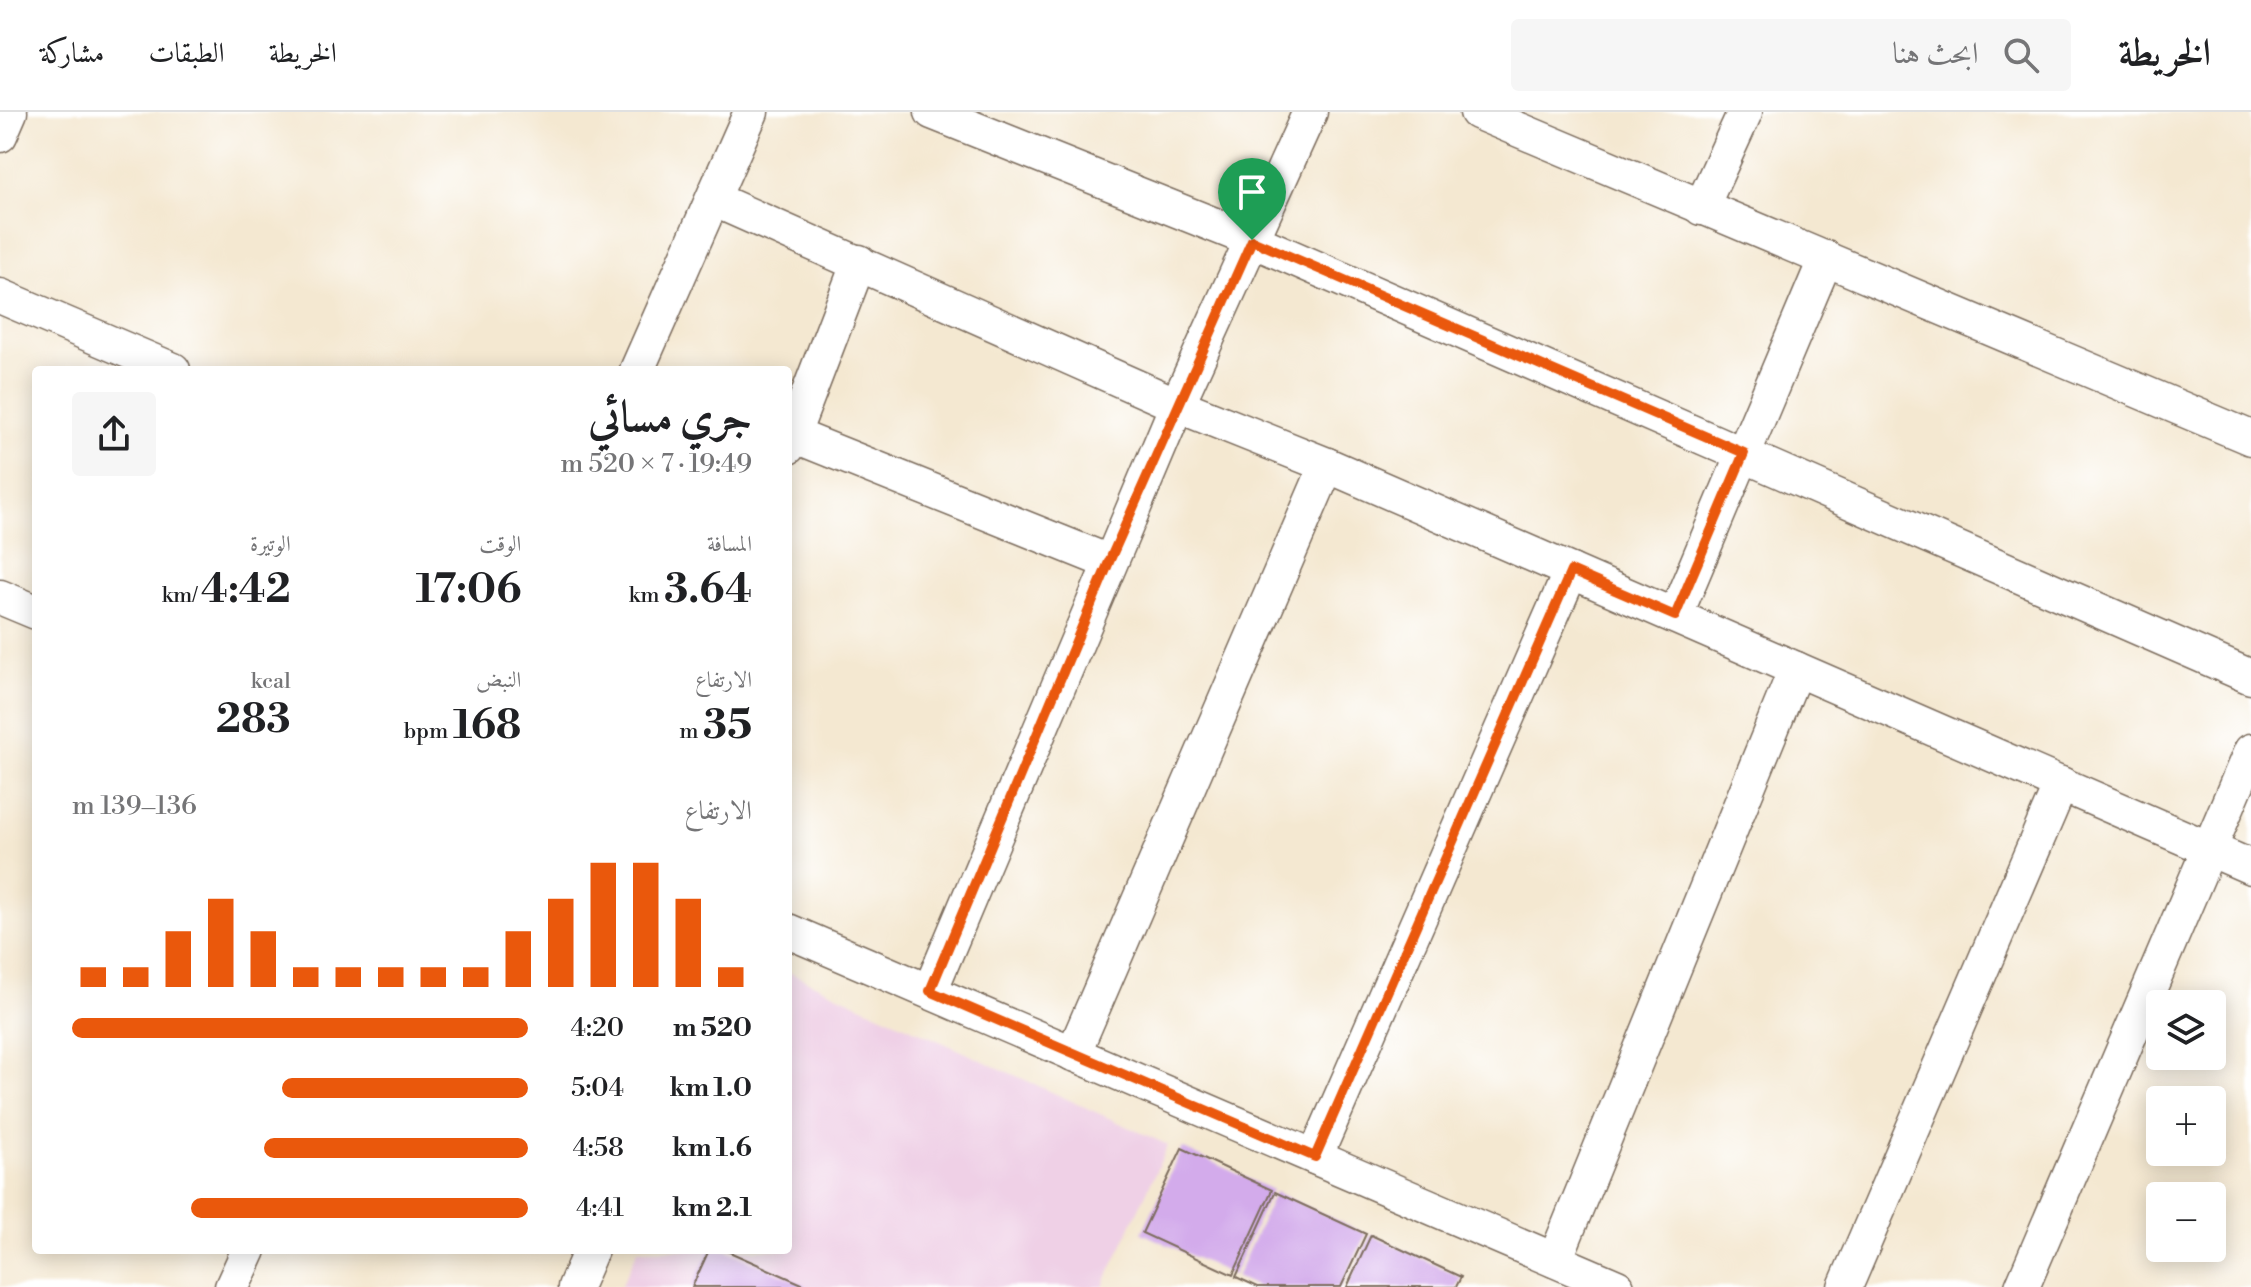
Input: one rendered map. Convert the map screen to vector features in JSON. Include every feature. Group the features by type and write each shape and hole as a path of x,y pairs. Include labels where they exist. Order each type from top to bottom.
{"street":[{"path":"0,135 10,112"},
{"path":"639,366 751,112"},
{"path":"932,112 1252,240 2251,677"},
{"path":"930,991 1109,562 1310,112"},
{"path":"1477,112 2251,438"},
{"path":"1701,208 1745,112"},
{"path":"713,199 1177,405 1327,465 2251,867"},
{"path":"1675,616 1826,258"},
{"path":"792,436 859,262"},
{"path":"0,296 164,366"},
{"path":"792,442 1109,562"},
{"path":"1073,1054 1327,465"},
{"path":"1315,1157 1571,571"},
{"path":"0,597 32,610"},
{"path":"1555,1260 1796,669"},
{"path":"2022,1287 2251,751"},
{"path":"1845,1287 2061,784"},
{"path":"792,933 1617,1287"},
{"path":"232,1287 247,1254"},
{"path":"575,1287 589,1254"}],"shaded area":[{"path":"792,974 1168,1145 1103,1287 621,1287 636,1254 792,1254"}],"building":[{"path":"1182,1148 1272,1190 1233,1275 1142,1233"},
{"path":"1275,1192 1366,1234 1341,1287 1258,1287 1236,1277"},
{"path":"1371,1235 1461,1277 1456,1287 1347,1287"},
{"path":"707,1254 734,1254 809,1287 692,1287"}],"route":[{"path":"1252,240 1744,453 1675,616 1571,571 1315,1157 930,991 1109,562 1252,240"}]}
